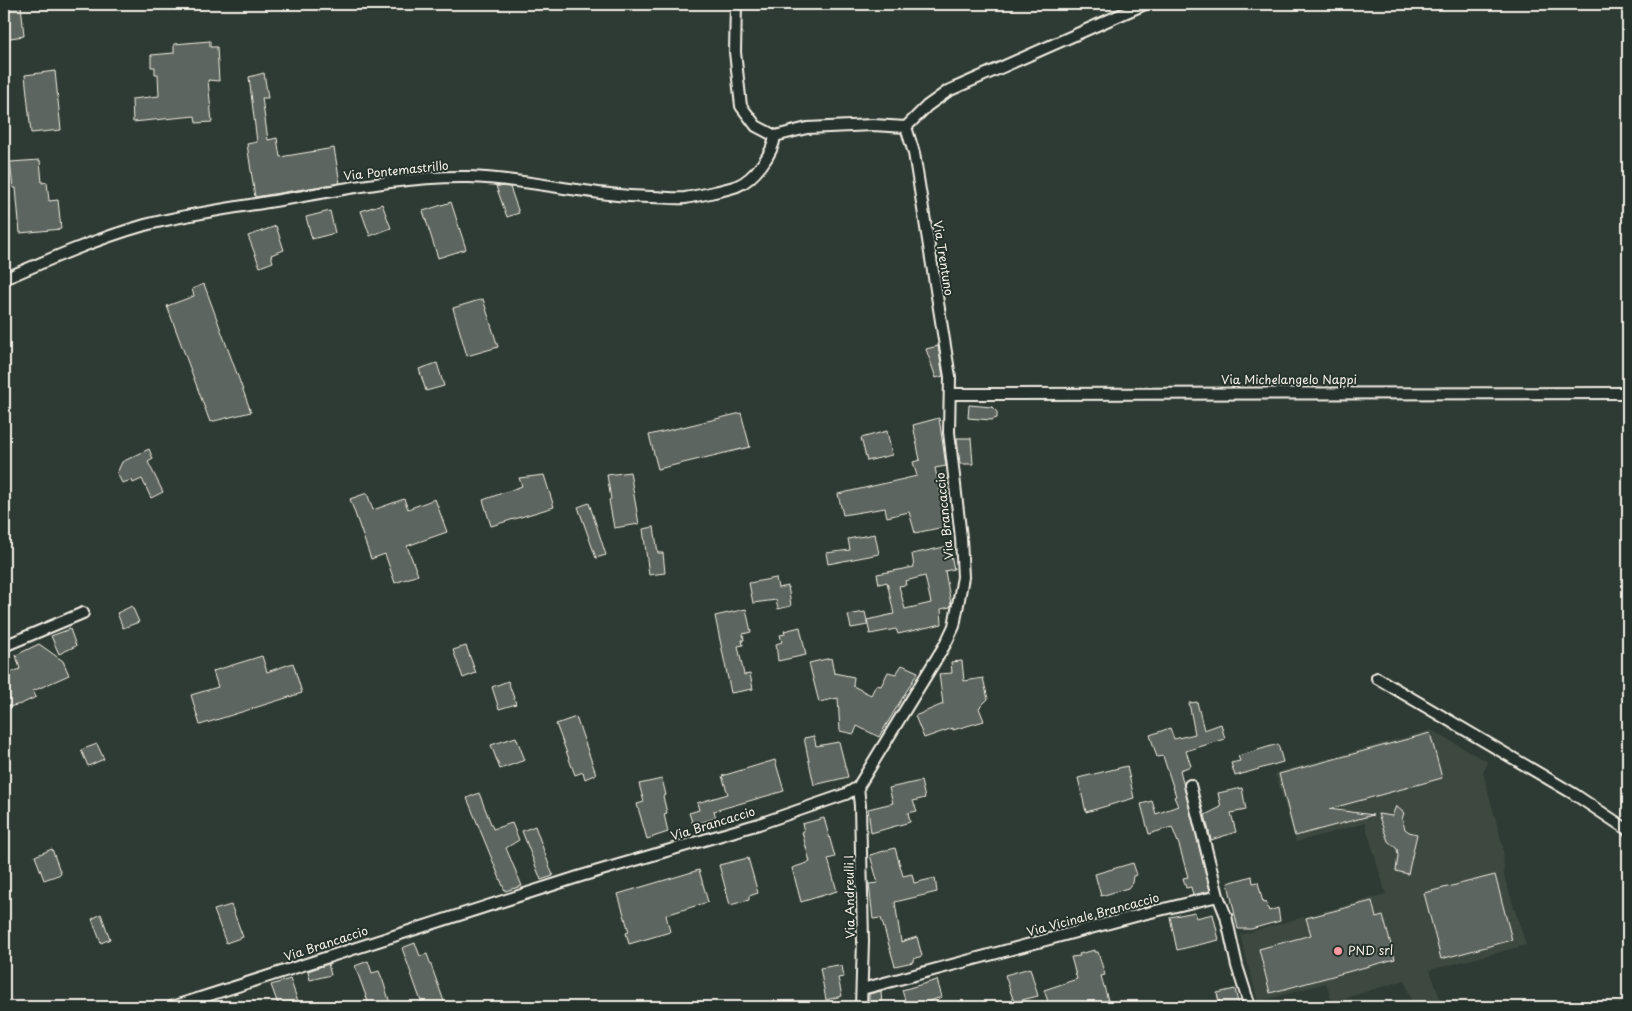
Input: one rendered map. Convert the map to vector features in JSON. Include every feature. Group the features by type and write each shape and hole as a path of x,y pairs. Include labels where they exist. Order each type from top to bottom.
{"street":[{"path":"736,4 735,52 741,106 756,126 775,136 807,128 873,125 906,127 927,106 948,91 1145,4"},
{"name":"Via Trentuno","path":"906,127 914,153 948,362 951,394"},
{"name":"Via Pontemastrillo","path":"4,279 78,247 147,225 226,208 346,188 416,180 467,177 507,180 599,194 684,198 736,186 748,180 769,156 774,145 775,136"},
{"name":"Via Michelangelo Nappi","path":"951,394 1628,392"},
{"name":"Via Brancaccio","path":"172,1007 581,876 759,824 846,794 858,787 946,643 954,626 963,577 962,538 949,432 951,394"},
{"path":"4,646 84,613"},
{"path":"1377,678 1574,794 1628,830"},
{"path":"1190,785 1218,896 1226,916 1237,966 1250,1007"},
{"name":"Via Andreulli I","path":"858,787 863,941 860,1007"},
{"name":"Via Vicinale Brancaccio","path":"862,989 1143,914 1218,896"}],"shaded area":[{"path":"1431,730 1488,762 1483,773 1503,847 1504,876 1526,945 1430,970 1443,1007 1413,1007 1405,980 1332,1002 1326,983 1258,1002 1240,935 1386,894 1365,823 1296,842 1275,773"}],"building":[{"path":"21,4 24,36 4,39 4,5"},
{"path":"210,41 210,47 217,47 219,81 208,80 212,122 196,123 195,116 133,122 132,99 159,96 158,74 155,74 155,67 151,67 151,55 174,53 174,44"},
{"path":"55,71 61,130 31,133 25,75"},
{"path":"264,73 268,98 262,98 268,140 277,138 280,157 334,148 340,183 255,197 247,144 257,142 249,77"},
{"path":"40,160 42,183 47,182 49,201 58,200 61,229 20,233 16,188 13,188 10,162"},
{"path":"496,186 510,187 519,213 507,217"},
{"path":"451,202 466,249 438,258 423,211"},
{"path":"382,204 391,228 370,236 361,211"},
{"path":"330,211 335,233 312,239 306,217"},
{"path":"276,226 284,250 271,255 273,262 260,267 248,236"},
{"path":"204,284 251,412 210,422 167,306 194,296 192,289"},
{"path":"483,299 498,347 467,356 453,308"},
{"path":"938,346 943,376 936,378 926,349"},
{"path":"437,363 444,386 426,391 419,369"},
{"path":"969,405 992,407 997,412 997,418 991,420 968,418"},
{"path":"741,413 750,447 658,469 649,435"},
{"path":"939,418 946,466 935,468 945,514 941,514 944,527 915,533 909,512 887,517 885,508 843,515 838,494 917,476 913,462 920,460 913,425"},
{"path":"887,431 892,455 867,461 861,438"},
{"path":"957,438 971,438 973,464 960,464"},
{"path":"149,449 153,459 148,462 163,492 151,498 142,479 133,483 132,480 122,483 117,473 122,462"},
{"path":"630,472 639,524 614,528 607,475"},
{"path":"544,475 554,507 491,526 483,500 522,486 519,478"},
{"path":"367,493 373,510 404,499 408,509 435,499 447,532 407,546 418,575 395,583 385,554 371,559 350,499"},
{"path":"589,503 606,555 596,558 578,507"},
{"path":"654,527 658,553 663,553 665,573 649,575 643,529"},
{"path":"875,534 879,554 828,564 826,553 850,550 848,539"},
{"path":"949,546 954,569 945,571 951,604 950,607 941,609 942,624 898,634 896,629 870,634 867,620 894,614 887,582 879,584 877,574 914,567 912,554","holes":["925,576 931,603 905,609 899,586 906,585 905,581"]},
{"path":"776,578 778,588 788,586 791,606 778,609 776,600 753,603 749,583"},
{"path":"132,606 139,622 123,628 117,613"},
{"path":"746,609 751,632 743,634 743,645 738,646 744,675 750,674 753,689 731,693 715,616"},
{"path":"865,612 868,625 851,628 848,615"},
{"path":"800,627 806,655 778,661 776,644 782,642 780,635 785,634 784,631"},
{"path":"70,629 76,646 59,654 51,636"},
{"path":"39,644 63,661 69,675 33,691 36,697 21,704 4,708 4,675 20,669 16,655"},
{"path":"466,646 476,673 463,678 453,650"},
{"path":"262,656 267,672 293,663 302,693 200,725 191,695 218,687 213,671"},
{"path":"831,658 834,673 854,677 853,686 871,695 876,685 881,686 888,672 896,674 902,665 918,672 879,737 857,726 854,734 840,731 838,698 819,702 809,663"},
{"path":"962,661 964,681 983,678 988,699 979,708 984,721 953,730 953,728 924,738 915,716 943,704 939,674 952,673 951,662"},
{"path":"508,681 516,704 499,709 492,687"},
{"path":"1197,702 1204,730 1221,724 1225,739 1186,751 1191,766 1180,770 1210,891 1193,895 1191,887 1186,888 1183,878 1188,877 1172,827 1149,834 1141,804 1152,801 1156,814 1178,806 1163,756 1157,757 1150,735 1170,728 1174,739 1195,734 1189,703"},
{"path":"576,717 596,774 585,779 583,772 575,775 556,724"},
{"path":"1430,733 1442,778 1329,809 1373,815 1295,836 1279,774"},
{"path":"814,736 816,746 839,742 848,777 814,785 804,738"},
{"path":"516,737 525,760 500,769 491,745"},
{"path":"97,744 104,759 88,766 81,750"},
{"path":"1278,744 1283,762 1235,776 1231,763 1240,761 1238,756"},
{"path":"775,760 784,791 714,811 716,818 693,825 689,813 699,810 697,803 728,794 722,776"},
{"path":"1127,766 1134,798 1086,812 1078,778"},
{"path":"662,779 666,795 663,796 667,813 664,814 668,832 647,839 637,804 644,802 639,784"},
{"path":"921,781 925,798 913,801 917,811 908,813 910,822 871,833 868,809 893,803 889,788"},
{"path":"1242,788 1246,810 1231,813 1236,832 1211,840 1205,815 1221,807 1218,793"},
{"path":"479,793 493,829 512,823 519,840 506,848 522,886 505,891 467,798"},
{"path":"1396,806 1404,813 1402,819 1405,829 1417,834 1408,874 1396,871 1397,849 1388,841 1378,814 1392,816"},
{"path":"824,818 835,857 828,859 837,891 801,902 792,868 810,862 802,832 804,831 802,824"},
{"path":"535,826 553,876 541,880 522,831"},
{"path":"895,848 903,876 912,874 914,883 935,878 937,892 895,902 901,942 917,937 922,956 913,959 913,962 895,966 881,918 873,919 869,884 878,883 870,855"},
{"path":"52,849 61,874 44,880 35,856"},
{"path":"748,858 758,893 749,896 749,900 730,905 719,865"},
{"path":"1133,863 1137,875 1133,876 1132,883 1128,888 1101,896 1095,874"},
{"path":"699,870 708,902 666,915 670,932 629,944 626,933 629,932 618,894"},
{"path":"1495,875 1512,940 1441,959 1424,893"},
{"path":"1252,876 1253,883 1258,882 1263,903 1266,902 1269,911 1278,908 1280,921 1251,929 1238,929 1228,883"},
{"name":"PND srl","path":"1372,901 1376,918 1383,916 1395,959 1270,993 1259,949 1311,935 1306,918"},
{"path":"231,905 243,937 226,943 214,910"},
{"path":"1195,912 1196,918 1213,914 1219,940 1177,950 1170,917"},
{"path":"101,914 110,939 101,943 92,919"},
{"path":"415,943 420,956 427,954 446,1007 423,1007 402,948"},
{"path":"1095,950 1095,952 1098,952 1105,975 1101,976 1110,1007 1050,1007 1044,990 1077,979 1071,957 1080,956 1079,954"},
{"path":"368,961 372,973 379,971 383,981 390,1003 383,1005 384,1007 370,1007 355,966"},
{"path":"328,964 331,975 310,980 308,971"},
{"path":"842,966 844,977 838,978 842,996 826,1000 820,968"},
{"path":"1030,968 1038,996 1014,1002 1005,975"},
{"path":"290,979 300,1007 279,1007 271,985"},
{"path":"937,980 942,997 929,1001 931,1007 907,1007 902,990"},
{"path":"1235,989 1239,1007 1220,1007 1217,993"},
{"path":"881,991 882,1007 869,1007 869,994"}],"place":[{"name":"PND srl","path":"1338,951"}]}
